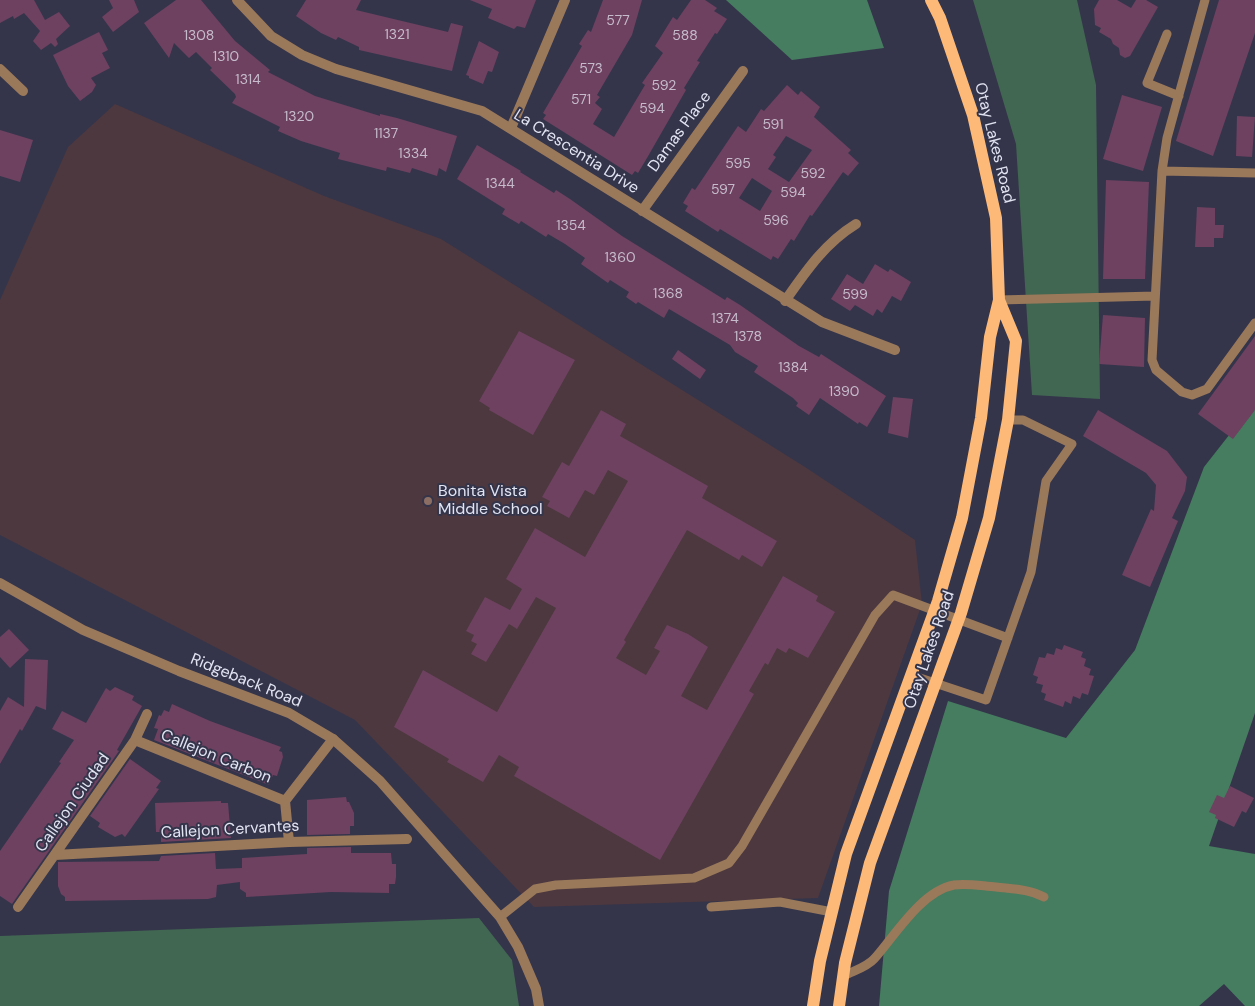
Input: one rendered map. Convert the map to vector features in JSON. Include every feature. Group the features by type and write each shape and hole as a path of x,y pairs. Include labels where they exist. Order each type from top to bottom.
{"main road":[{"name":"Otay Lakes Road","path":"813,1006 820,961 846,854 935,609 962,518 981,418 990,337 1000,300 996,218 973,114 940,18 931,0"},
{"name":"Otay Lakes Road","path":"839,1006 870,863 959,620 989,518 1008,420 1016,341 1000,300"}],"street":[{"name":"La Crescentia Drive","path":"236,0 271,36 318,63 482,112 511,128 785,301 832,328 895,350"},
{"path":"511,128 565,0"},
{"path":"0,69 23,90"},
{"name":"Damas Place","path":"642,211 742,71"},
{"path":"785,301 808,268 837,236 856,224"},
{"name":"Ridgeback Road","path":"0,583 83,630 179,671 289,713 333,738 380,781 500,917 521,955 536,989 539,1006"},
{"name":"Callejon Ciudad","path":"18,907 135,740 147,714"},
{"path":"289,842 285,801 333,738"},
{"name":"Callejon Carbon","path":"135,740 285,801"},
{"name":"Callejon Cervantes","path":"55,855 289,842 407,839"}],"lane":[{"path":"1205,0 1167,138 1162,171 1152,360 1156,370 1182,392 1192,395 1207,389 1255,323"},
{"path":"1167,34 1147,83 1179,96"},
{"path":"1162,171 1255,173"},
{"path":"1000,300 1155,296"},
{"path":"911,675 986,700 1031,572 1046,481 1072,444 1022,420 1008,420"},
{"path":"500,917 535,889 556,885 694,878 729,863 742,846 875,615 893,595 935,609 1008,638"},
{"path":"844,976 869,963 898,926 918,907 944,889 954,885 975,885 1034,892 1044,897"},
{"path":"711,908 780,902 832,912"}],"shaded area":[{"name":"Bonita Vista Middle School","path":"115,104 324,196 441,239 805,467 915,540 922,604 818,898 534,907 355,720 0,535 0,300 68,147"}],"green space":[{"path":"726,0 867,0 884,48 792,60"},
{"path":"973,0 1077,0 1096,85 1100,399 1032,395 1016,144"},
{"path":"1255,402 1255,713 1209,846 1255,854 1255,1006 1245,1006 1224,984 1199,1006 879,1006 889,891 948,701 1066,738 1135,650 1204,467"},
{"path":"479,918 512,960 519,1006 0,1006 0,936"}],"building":[{"path":"0,0 34,0 45,20 59,12 70,26 56,39 58,44 55,47 51,43 41,50 33,41 40,31 24,13 14,19 13,16 0,23"},
{"path":"109,0 134,0 139,12 113,32 102,17 113,8"},
{"path":"176,0 201,0 235,41 270,70 268,72 315,96 380,116 380,114 397,118 457,136 446,172 439,168 437,176 412,168 410,173 387,167 386,171 338,159 340,153 301,141 278,131 280,127 232,103 236,97 235,94 210,70 212,68 196,52 189,58 174,43 169,58 144,23"},
{"path":"306,0 361,0 356,10 448,32 451,23 463,26 452,71 359,50 359,47 338,37 336,40 321,33 296,16"},
{"path":"470,0 536,0 525,28 517,26 514,29 488,18 492,9"},
{"path":"603,0 642,0 632,35 597,95 600,97 595,103 602,109 593,124 614,137 645,85 642,83 663,53 655,46 673,17 677,20 691,0 705,0 717,8 714,11 727,19 717,34 715,33 697,61 700,62 684,88 686,90 638,173 635,171 632,175 543,119 546,115 543,113 582,46 579,44 588,30 591,32"},
{"path":"1099,0 1117,0 1131,8 1136,0 1146,0 1158,7 1130,56 1125,58 1120,55 1119,48 1113,44 1111,39 1099,32 1101,28 1095,25 1094,9"},
{"path":"1219,0 1255,0 1255,33 1213,156 1176,141"},
{"path":"99,32 108,50 102,53 110,68 91,78 96,85 92,92 80,101 68,86 53,55"},
{"path":"479,41 499,52 492,72 488,71 483,84 466,75"},
{"path":"787,85 798,95 801,91 820,107 814,117 851,150 848,153 859,163 848,176 843,172 812,216 810,215 794,241 791,239 778,259 773,256 771,260 720,229 718,232 685,211 688,206 683,203 692,188 695,190 738,126 746,132 761,109 764,111","holes":["786,136 812,150 789,182 768,169 776,157 773,155","752,178 772,191 760,211 739,198"]},
{"path":"1122,95 1162,107 1143,171 1103,159"},
{"path":"1237,116 1255,117 1252,157 1236,156"},
{"path":"0,130 33,140 20,182 0,176"},
{"path":"477,145 554,193 556,190 622,236 725,300 727,297 740,305 799,346 819,357 821,354 886,396 867,427 859,422 858,424 820,398 809,415 796,406 798,403 793,398 754,372 758,366 735,352 730,345 669,309 664,318 638,302 636,304 626,297 629,292 610,280 608,283 581,264 585,258 565,244 548,234 546,237 521,221 519,224 502,214 505,209 457,179"},
{"path":"1106,180 1149,182 1145,279 1103,279"},
{"path":"1197,207 1215,208 1215,225 1224,225 1223,238 1214,238 1214,247 1195,247"},
{"path":"875,264 888,272 890,269 911,282 901,301 892,296 882,313 877,309 873,316 855,305 850,311 831,299 847,274 863,284"},
{"path":"1103,315 1145,318 1144,367 1099,364"},
{"path":"519,331 575,360 533,435 489,410 490,408 479,401"},
{"path":"1255,336 1255,410 1233,439 1198,414"},
{"path":"678,350 706,370 700,379 672,359"},
{"path":"893,397 913,399 908,438 888,433"},
{"path":"601,410 626,424 620,436 708,486 702,498 777,541 762,567 742,555 739,560 687,530 624,640 626,642 616,658 646,675 660,651 654,648 667,625 688,634 708,647 681,696 707,710 783,576 818,596 816,601 835,612 808,658 789,648 786,653 777,648 768,665 765,663 749,691 754,694 660,860 514,776 519,767 499,755 483,782 447,762 449,759 394,727 423,670 497,712 556,608 536,597 517,629 509,624 486,662 471,654 477,644 471,641 474,635 466,631 485,597 510,610 522,589 506,579 535,528 585,557 628,481 608,470 594,495 585,490 569,518 547,506 550,501 542,497 562,462 569,466"},
{"path":"1098,410 1167,451 1187,477 1185,491 1172,518 1178,521 1150,587 1122,575 1151,509 1154,511 1156,485 1146,473 1083,436"},
{"path":"9,629 29,650 10,668 0,657 0,637"},
{"path":"1064,645 1083,652 1081,657 1086,659 1084,666 1091,669 1089,675 1094,676 1088,695 1082,693 1080,699 1073,696 1071,704 1065,701 1063,707 1044,700 1046,694 1041,692 1043,685 1036,683 1038,677 1033,675 1039,657 1045,658 1047,653 1054,655 1056,648 1062,650"},
{"path":"25,659 48,660 46,710 36,706 0,764 0,711 8,697 24,707"},
{"path":"115,687 134,696 132,700 142,706 117,750 119,751 12,904 0,896 0,851 61,763 59,762 74,740 52,729 62,711 86,723 106,688 110,691"},
{"path":"172,704 210,721 281,747 279,751 282,752 283,757 277,776 273,775 269,785 154,740 158,729 154,728 159,715 161,716 164,710 169,712"},
{"path":"130,759 161,781 156,788 159,789 125,837 122,834 115,837 98,827 100,823 90,816"},
{"path":"1230,786 1254,798 1246,813 1242,811 1234,827 1215,818 1216,815 1209,812 1217,795 1224,798"},
{"path":"346,797 354,813 354,826 350,826 350,834 307,835 307,800"},
{"path":"221,801 221,803 228,803 231,838 161,842 161,832 156,832 155,803"},
{"path":"351,847 351,853 391,853 392,864 396,864 396,877 395,884 389,884 389,893 331,892 246,897 246,893 240,889 240,882 217,885 216,897 208,899 65,901 65,897 61,894 58,886 58,862 159,861 161,856 215,853 216,869 242,868 242,858 307,854 307,848"}],"place":[{"name":"Bonita Vista Middle School","path":"428,501"}]}
